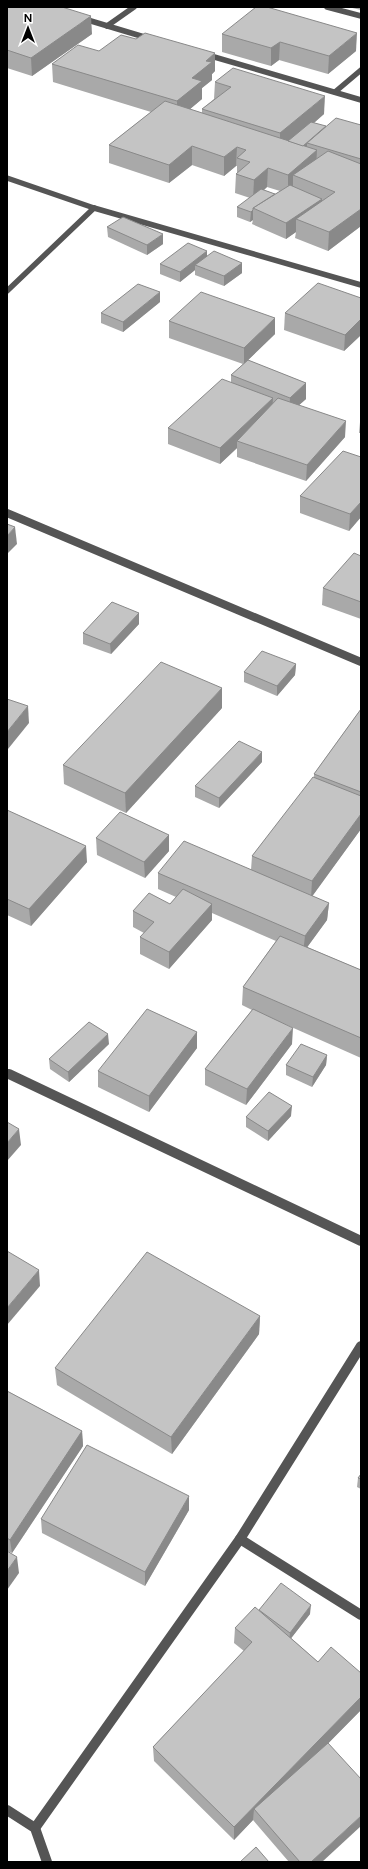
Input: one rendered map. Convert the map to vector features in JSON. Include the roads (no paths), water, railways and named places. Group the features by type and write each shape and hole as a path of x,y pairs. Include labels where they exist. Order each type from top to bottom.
{"street":[{"path":"107,26 134,7"},
{"path":"327,7 361,16"},
{"path":"72,15 160,41"},
{"path":"198,52 361,100"},
{"path":"335,92 361,70"},
{"path":"7,178 94,208 361,286"},
{"path":"7,291 94,208"},
{"path":"7,513 361,662"},
{"path":"7,1073 361,1241"},
{"path":"35,1828 240,1539 361,1346"},
{"path":"240,1539 361,1616"},
{"path":"7,1810 35,1828 47,1862"}]}
